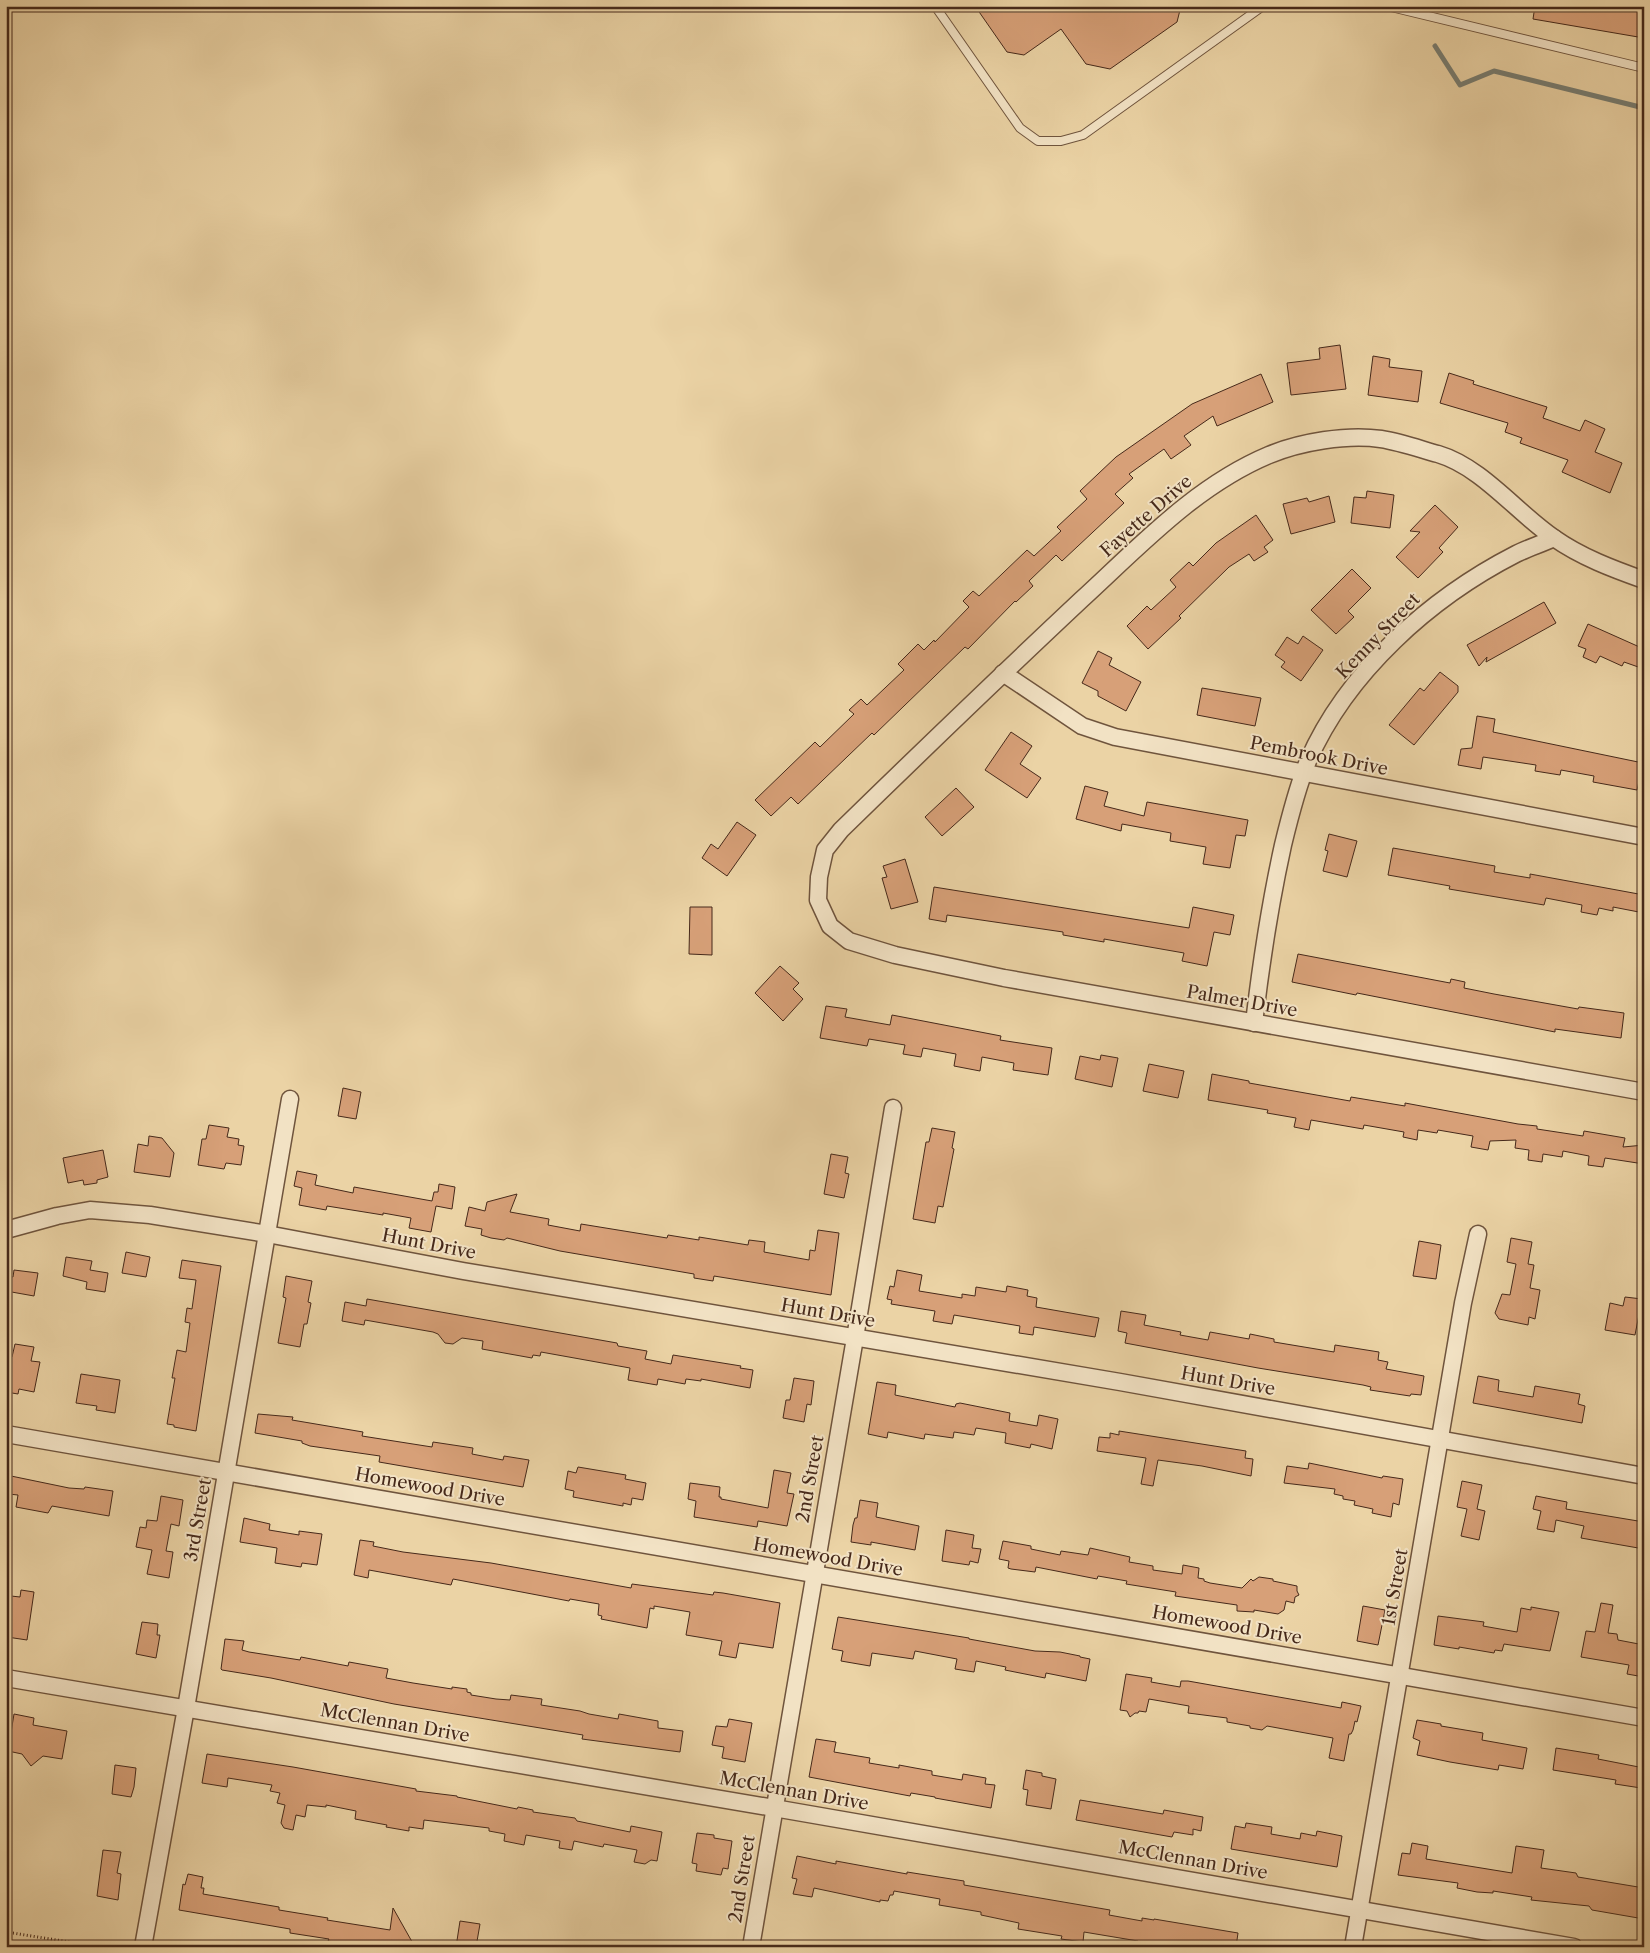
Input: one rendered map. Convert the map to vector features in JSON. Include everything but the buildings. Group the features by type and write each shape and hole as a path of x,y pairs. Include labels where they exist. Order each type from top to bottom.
{"street":[{"name":"Fayette Drive","path":"838,933 830,926 818,900 819,876 825,850 841,830 1003,673 1167,520 1222,479 1269,455 1304,444 1357,437 1382,439 1442,455 1481,478 1554,538 1606,566 1644,580"},
{"name":"Kenny Street","path":"1254,1023 1274,885 1292,809 1308,761 1331,720 1360,677 1420,616 1469,580 1517,554 1554,538"},
{"name":"Pembrook Drive","path":"1003,673 1082,726 1115,737 1644,837"},
{"name":"Palmer Drive","path":"838,933 849,940 895,955 1004,978 1624,1090 1644,1092"},
{"name":"3rd Street","path":"143,1947 186,1708 290,1099"},
{"name":"2nd Street","path":"751,1947 856,1338 893,1108"},
{"name":"Hunt Drive","path":"6,1230 57,1216 90,1210 150,1215 268,1234 473,1273 1120,1382 1644,1476"},
{"name":"1st Street","path":"1353,1947 1463,1303 1478,1234"},
{"name":"Homewood Drive","path":"6,1434 1644,1718"},
{"name":"McClennan Drive","path":"6,1678 774,1808 1574,1947"}],"lane":[{"path":"935,6 1020,128 1038,141 1061,141 1083,136 1263,6"},
{"path":"1387,6 1644,68"}],"path":[{"path":"6,1932 101,1947"}],"waterway":[{"path":"1435,46 1460,85 1494,71 1644,108"}]}
